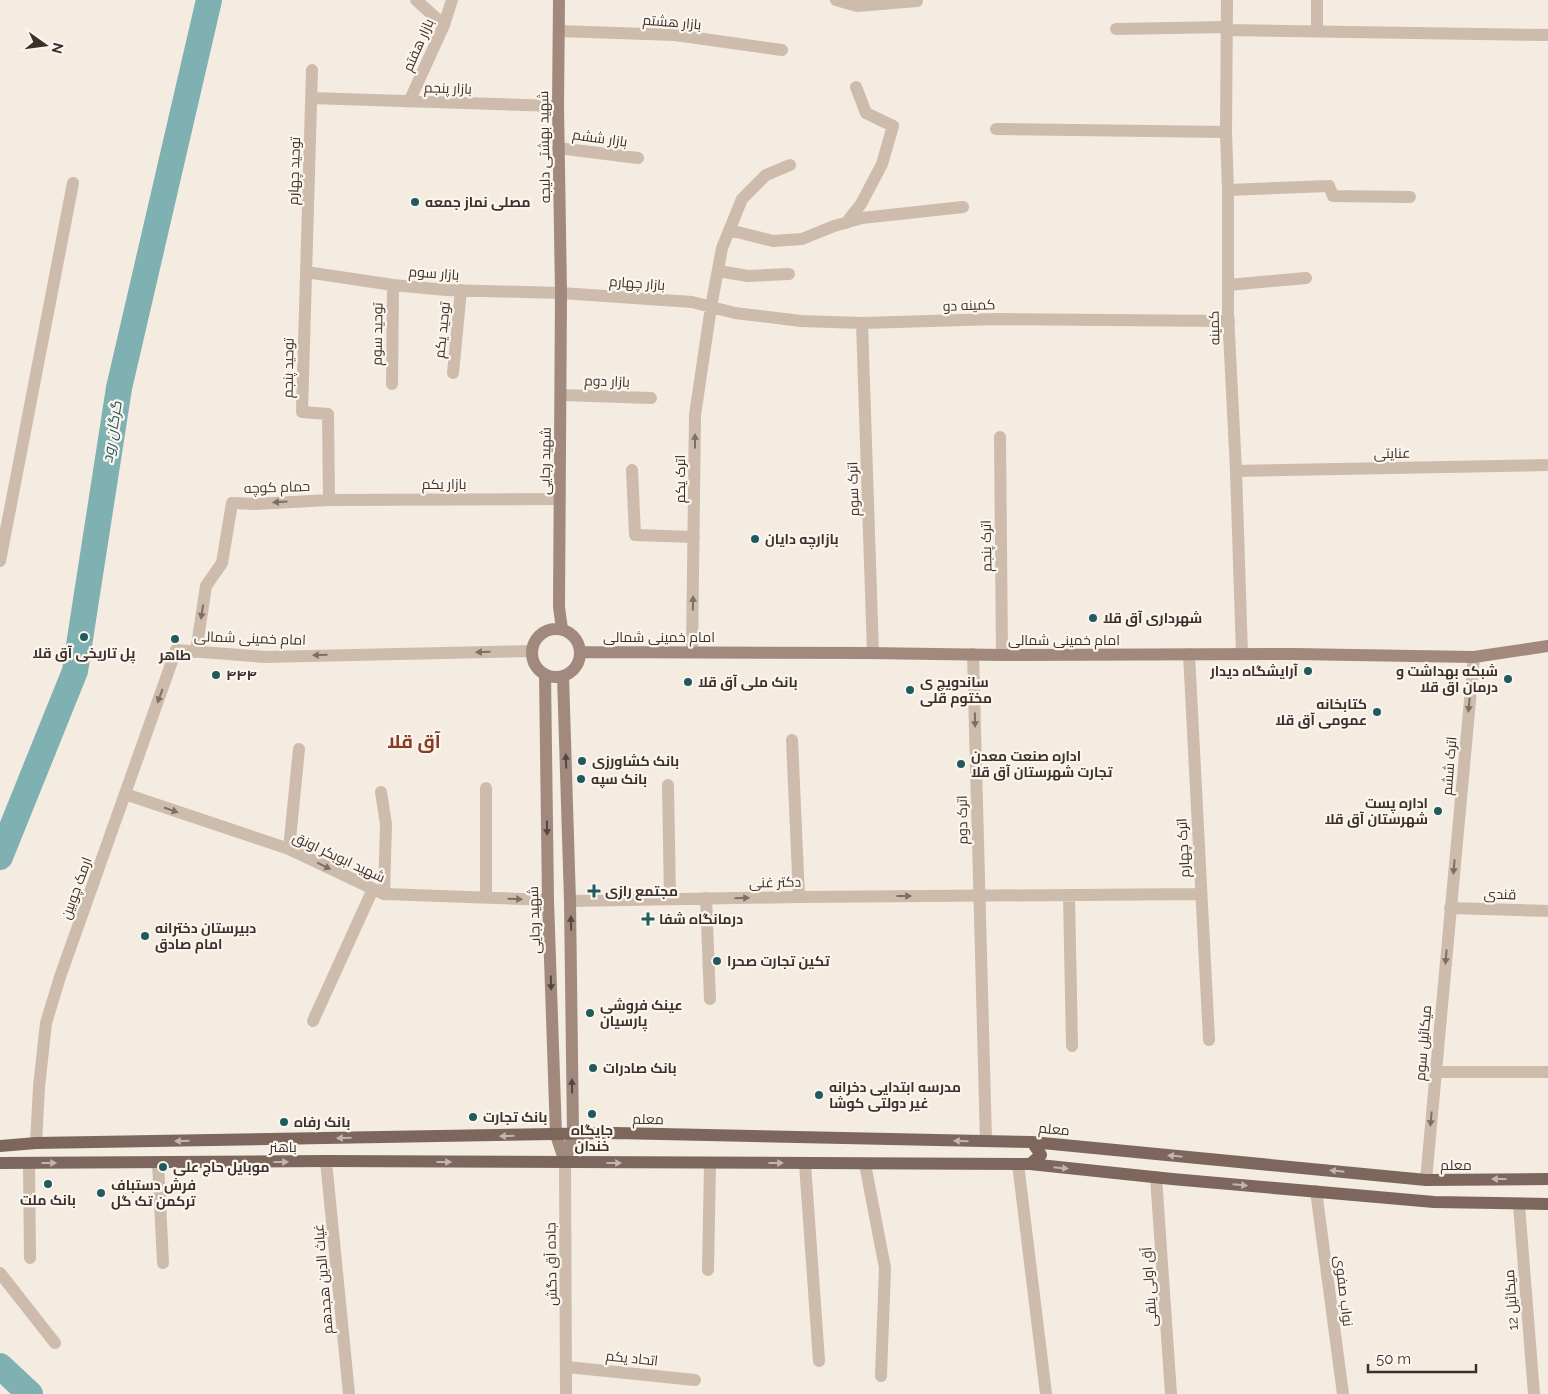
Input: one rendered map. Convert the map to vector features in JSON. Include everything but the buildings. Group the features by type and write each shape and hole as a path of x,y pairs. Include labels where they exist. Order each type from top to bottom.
{"main road":[{"name":"شهید بهشتی دلیجه","path":"559,0 558,148 561,293"},
{"name":"شهید رجایی","path":"561,293 559,606 562,629"},
{"path":"554,628 562,629 575,638 580,652 578,662 572,670 563,676 554,677 537,669 533,661 532,651 538,636 554,628"},
{"name":"امام خمینی شمالی","path":"580,652 1002,655 1242,654 1474,657 1548,646"},
{"name":"شهید رجایی","path":"545,674 548,900 556,1135 565,1162"},
{"path":"563,676 570,900 573,1134"},
{"name":"جاده آق دگش","path":"565,1162 573,1134"},
{"name":"معلم","path":"556,1135 624,1134 1032,1142 1426,1180 1548,1179"},
{"name":"باهنر","path":"0,1146 556,1135"},
{"path":"1024,1164 1041,1155 1032,1142"},
{"path":"565,1162 1024,1164 1434,1202 1519,1205 1548,1204"},
{"name":"باهنر","path":"0,1163 565,1162"}],"street":[{"path":"416,0 444,25"},
{"name":"بازار هفتم","path":"409,102 444,25 452,0"},
{"path":"836,0 857,6 917,1"},
{"name":"کمینه","path":"1227,0 1228,321 1236,471 1242,654"},
{"path":"1317,0 1317,31"},
{"path":"1116,29 1227,28 1548,34"},
{"name":"بازار هشتم","path":"559,30 675,35 782,50"},
{"name":"توحید چهارم","path":"306,272 312,70"},
{"path":"846,223 861,204 882,164 893,126 866,113 856,86"},
{"name":"بازار پنجم","path":"311,98 558,106"},
{"path":"996,129 1226,132"},
{"name":"بازار ششم","path":"558,148 638,158"},
{"name":"اترک یکم","path":"692,652 695,415 722,248 742,199 766,175 790,164"},
{"path":"0,561 73,183"},
{"path":"1228,190 1329,186 1332,196 1410,197"},
{"path":"729,230 773,241 802,239 862,218 963,207"},
{"path":"718,271 748,276 789,274"},
{"name":"بازار سوم","path":"306,272 393,285 461,290 561,293"},
{"name":"توحید پنجم","path":"306,272 302,412 328,414 328,500"},
{"path":"1228,285 1306,278"},
{"name":"توحید سوم","path":"392,384 393,285"},
{"name":"توحید یکم","path":"453,373 461,290"},
{"name":"بازار چهارم","path":"561,293 692,302 711,307"},
{"name":"کمینه دو","path":"711,307 735,313 801,321 862,323 998,319 1228,321"},
{"name":"اترک سوم","path":"862,323 873,653"},
{"name":"بازار دوم","path":"561,395 651,398"},
{"name":"اترک پنجم","path":"1000,437 1002,655"},
{"name":"عنایتی","path":"1236,471 1548,465"},
{"path":"632,470 635,535 694,537"},
{"name":"بازار یکم","path":"328,500 559,499"},
{"name":"حمام کوچه","path":"196,652 206,586 222,563 232,503 256,504 328,500"},
{"name":"امام خمینی شمالی","path":"176,650 265,656 532,651"},
{"name":"ارمک چوبین","path":"36,1144 39,1087 46,1023 60,977 176,650"},
{"name":"اترک دوم","path":"973,654 986,1141"},
{"name":"اترک چهارم","path":"1189,654 1209,1040"},
{"name":"اترک ششم","path":"1450,908 1474,657"},
{"path":"792,740 799,897"},
{"path":"288,849 298,749"},
{"path":"668,785 670,899"},
{"path":"486,788 486,898"},
{"path":"313,1021 378,892 386,824 382,792"},
{"name":"شهید ابوبکر اونق","path":"125,794 288,849 378,892 548,900"},
{"name":"دکتر غنی","path":"570,900 1200,894"},
{"path":"1069,895 1072,1046"},
{"path":"706,898 710,999"},
{"name":"قندی","path":"1450,908 1548,910"},
{"name":"میکائیل سوم","path":"1426,1180 1450,908"},
{"path":"1435,1072 1548,1072"},
{"name":"غیاث الدین هجدهم","path":"326,1161 349,1394"},
{"path":"158,1162 163,1263"},
{"name":"جاده آق دگش","path":"565,1162 566,1394"},
{"path":"29,1163 30,1258"},
{"path":"708,1270 710,1163"},
{"path":"805,1164 819,1361"},
{"path":"865,1164 885,1268 881,1376"},
{"path":"1024,1164 1046,1394"},
{"name":"آق اولی یلقی","path":"1156,1177 1172,1394"},
{"name":"نواب صفوی","path":"1316,1191 1343,1394"},
{"name":"میکائیل 12","path":"1519,1205 1534,1394"},
{"path":"0,1273 55,1343"},
{"name":"اتحاد یکم","path":"566,1367 695,1380"}],"waterway":[{"name":"گرگان رود","path":"0,857 75,671 119,388 209,0"},
{"name":"گرگان رود","path":"0,1366 30,1394"}],"place":[{"name":"مصلی نماز جمعه","path":"415,202"},
{"name":"بازارچه دایان","path":"755,539"},
{"name":"شهرداری آق قلا","path":"1093,618"},
{"name":"پل تاریخی آق قلا","path":"84,637"},
{"name":"طاهر","path":"175,639"},
{"name":"آرایشگاه دیدار","path":"1308,671"},
{"name":"۴۴۴","path":"216,675"},
{"name":"شبکه بهداشت و درمان اق قلا","path":"1508,679"},
{"name":"بانک ملی آق قلا","path":"688,682"},
{"name":"ساندویچ ی مختوم قلی","path":"910,690"},
{"name":"کتابخانه عمومی آق قلا","path":"1377,712"},
{"name":"بانک کشاورزی","path":"582,761"},
{"name":"اداره صنعت معدن تجارت شهرستان آق قلا","path":"961,764"},
{"name":"بانک سپه","path":"581,779"},
{"name":"اداره پست شهرستان آق قلا","path":"1438,811"},
{"name":"مجتمع رازی","path":"594,891"},
{"name":"درمانگاه شفا","path":"648,919"},
{"name":"دبیرستان دخترانه امام صادق","path":"145,936"},
{"name":"تکین تجارت صحرا","path":"717,961"},
{"name":"عینک فروشی پارسیان","path":"590,1013"},
{"name":"بانک صادرات","path":"593,1068"},
{"name":"مدرسه ابتدایی دخرانه غیر دولتی کوشا","path":"819,1095"},
{"name":"جایگاه خندان","path":"592,1114"},
{"name":"بانک تجارت","path":"473,1117"},
{"name":"بانک رفاه","path":"284,1122"},
{"name":"موبایل حاج علی","path":"163,1167"},
{"name":"بانک ملت","path":"48,1184"},
{"name":"فرش دستباف ترکمن تک گل","path":"101,1193"}],"district":[{"name":"آق قلا","path":"414,741"}]}
